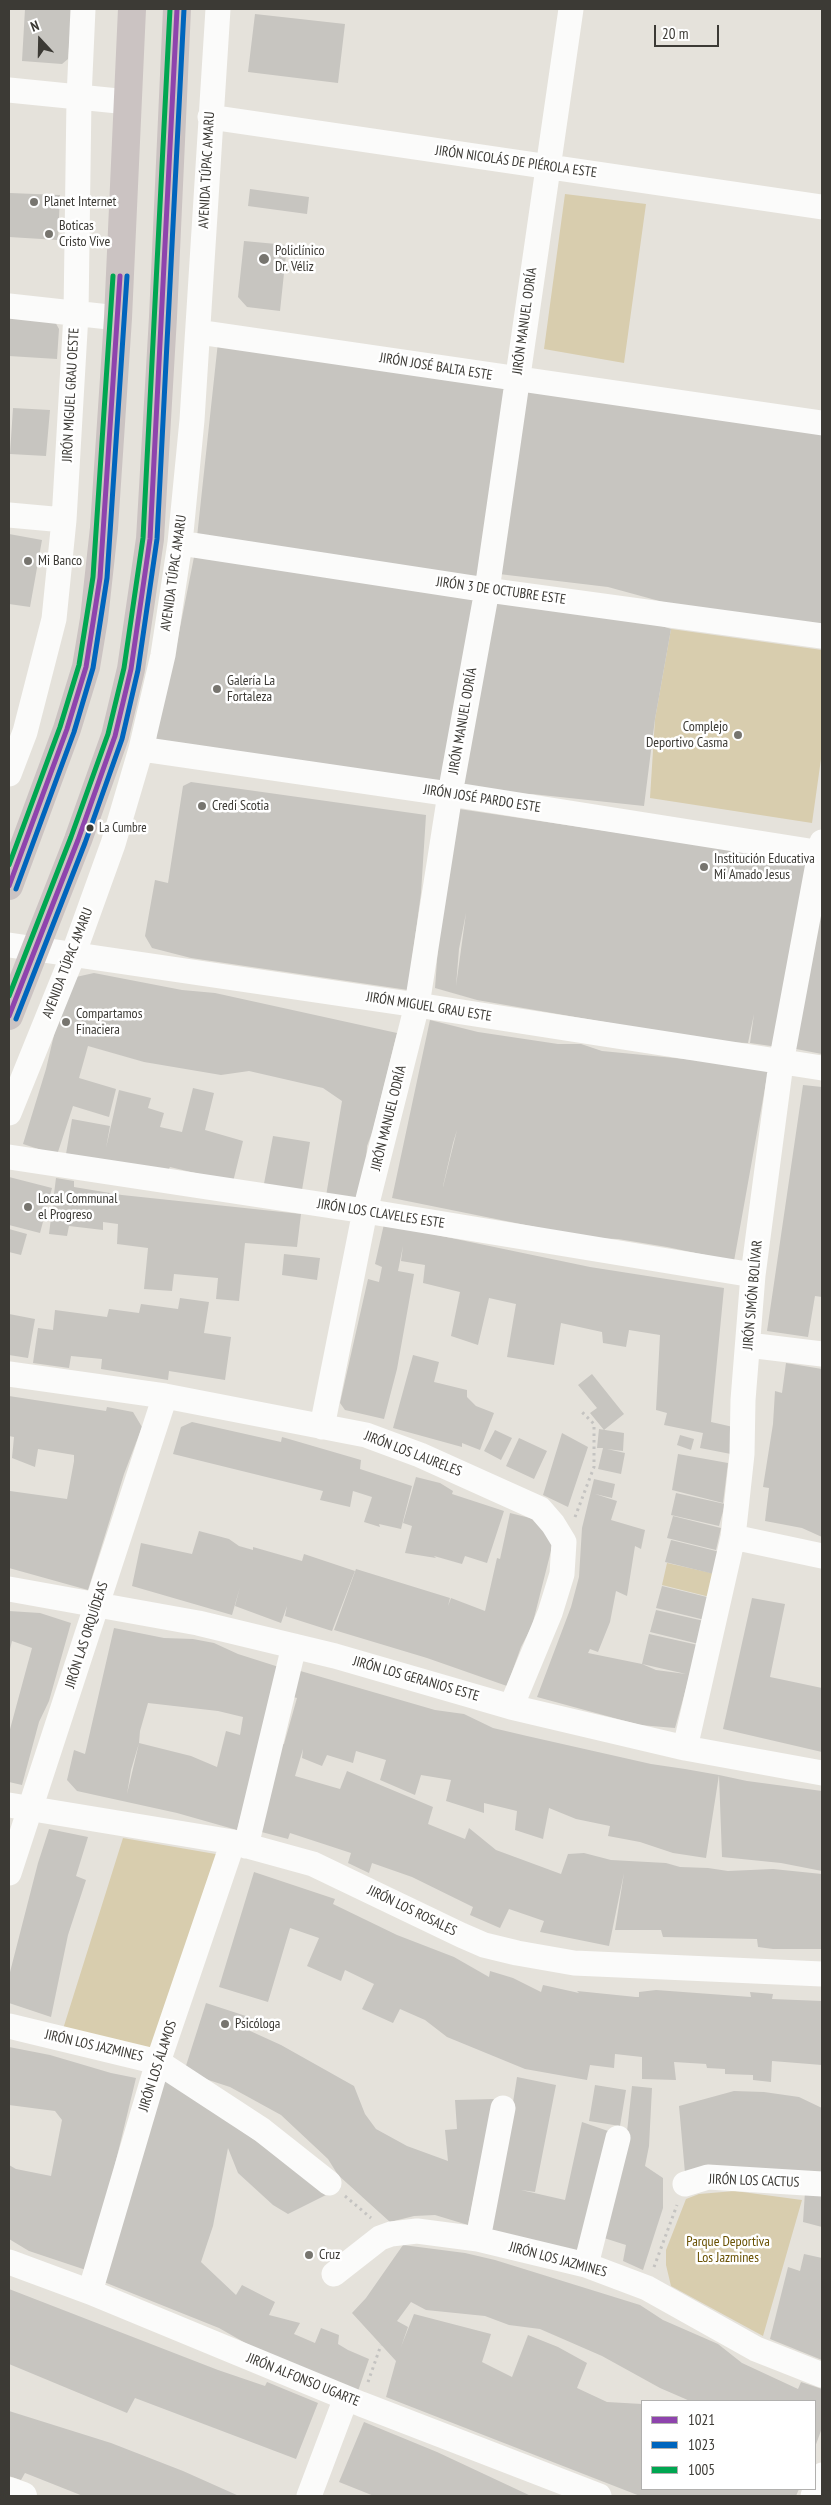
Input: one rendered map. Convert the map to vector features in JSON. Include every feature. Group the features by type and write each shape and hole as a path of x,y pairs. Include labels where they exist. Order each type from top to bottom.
{"highway":[{"path":"9,886 68,729 86,667 100,578 118,318 132,9"},
{"name":"AVENIDA TÚPAC AMARU","path":"9,1016 78,840 115,736 131,669 150,539 161,346 176,9"}],"street":[{"name":"JIRÓN MIGUEL GRAU OESTE","path":"9,774 17,731 54,619 64,520 76,314 79,98 83,9"},
{"name":"AVENIDA TÚPAC AMARU","path":"9,1113 73,955 113,844 141,749 163,655 180,543 192,420 218,9"},
{"name":"JIRÓN MANUEL ODRÍA","path":"322,1426 365,1211 418,1005 450,794 487,590 571,9"},
{"path":"9,90 128,102"},
{"name":"JIRÓN NICOLÁS DE PIÉROLA ESTE","path":"210,117 822,207"},
{"path":"9,306 118,318"},
{"name":"JIRÓN JOSÉ BALTA ESTE","path":"198,332 822,423"},
{"path":"9,515 64,520"},
{"name":"JIRÓN 3 DE OCTUBRE ESTE","path":"180,543 487,590 822,636"},
{"name":"JIRÓN JOSÉ PARDO ESTE","path":"141,749 822,849"},
{"name":"JIRÓN SIMÓN BOLÍVAR","path":"685,1748 733,1537 742,1454 743,1400 753,1275 781,1062 822,849"},
{"path":"9,945 35,950"},
{"name":"JIRÓN MIGUEL GRAU ESTE","path":"35,950 418,1005 822,1068"},
{"name":"JIRÓN LOS CLAVELES ESTE","path":"9,1158 365,1211 753,1275"},
{"path":"748,1345 822,1354"},
{"name":"JIRÓN LOS LAURELES","path":"9,1374 165,1396 375,1438 513,1495 540,1509 560,1535"},
{"name":"JIRÓN LAS ORQUÍDEAS","path":"9,1873 19,1807 97,1605 165,1396"},
{"path":"511,1706 550,1613 562,1574 564,1542 560,1535"},
{"path":"733,1537 822,1556"},
{"name":"JIRÓN LOS GERANIOS ESTE","path":"9,1589 198,1623 294,1646 511,1706 685,1748 822,1773"},
{"name":"JIRÓN LOS ÁLAMOS","path":"90,2292 158,2062 239,1844 294,1646"},
{"name":"JIRÓN LOS ROSALES","path":"19,1807 239,1844 313,1864 460,1935 484,1945 517,1953 574,1963 822,1974"},
{"name":"JIRÓN LOS JAZMINES","path":"9,2026 158,2062 262,2130 329,2183"},
{"path":"478,2238 503,2108"},
{"path":"586,2265 618,2138"},
{"name":"JIRÓN LOS CACTUS","path":"685,2184 708,2177 822,2184"},
{"name":"JIRÓN LOS JAZMINES","path":"334,2274 380,2238 391,2234 417,2231 478,2238 586,2265 647,2288 756,2349 822,2375"},
{"name":"JIRÓN ALFONSO UGARTE","path":"9,2262 90,2292 354,2401 599,2496"},
{"path":"310,2496 354,2401"},
{"path":"816,2489 822,2475"},
{"path":"9,2491 23,2496"}],"path":[{"path":"560,1535 578,1513 594,1467 594,1424 580,1410"},
{"path":"329,2183 391,2234"},
{"path":"647,2288 685,2184"},
{"path":"354,2401 381,2345"}],"green space":[{"path":"565,194 646,204 624,363 544,349"},
{"name":"Complejo Deportivo Casma","path":"671,629 822,650 822,752 812,823 650,798 655,719"},
{"path":"667,1563 716,1574 710,1597 662,1585"},
{"path":"123,1838 221,1855 154,2052 63,2029"},
{"name":"Parque Deportiva Los Jazmines","path":"735,2191 802,2200 763,2336 671,2286 666,2265 666,2250 686,2199 699,2194"}],"building":[{"path":"25,9 72,9 68,59 62,64 22,61"},
{"path":"255,14 345,24 338,83 248,72"},
{"path":"250,189 309,197 307,214 248,206"},
{"path":"10,193 60,195 58,240 9,237"},
{"path":"244,241 287,245 280,311 247,307 238,297"},
{"path":"9,317 54,320 59,329 57,359 9,356"},
{"path":"218,342 509,387 479,580 197,537"},
{"path":"522,387 822,429 822,625 685,608 608,587 499,574"},
{"path":"13,408 50,410 46,456 10,454"},
{"path":"9,534 42,540 30,607 9,604"},
{"path":"194,557 479,594 446,786 156,741 159,713 174,658"},
{"path":"492,598 637,618 671,629 655,719 644,806 532,794 513,794 461,786"},
{"path":"191,782 426,815 421,893 408,990 191,958 152,948 145,936 155,880 168,883 183,786"},
{"path":"459,809 755,853 778,860 810,862 778,1047 750,1043 754,1014 748,1043 720,1042 477,1000 435,988 438,947","holes":["466,913 456,986 459,949"]},
{"path":"822,891 822,1054 791,1048"},
{"path":"94,973 182,990 215,993 397,1033 373,1130 367,1146 366,1162 357,1203 326,1196 342,1101 323,1088 249,1071 221,1075 144,1062 88,1046 79,1078 116,1089 109,1117 73,1106 57,1155 23,1144 46,1069 66,984 76,977"},
{"path":"430,1020 478,1032 558,1044 581,1044 602,1051 695,1060 768,1071 734,1261 618,1239 590,1238 392,1198","holes":["457,1130 443,1187 453,1143"]},
{"path":"803,1085 822,1087 822,1297 815,1296 808,1337 767,1331"},
{"path":"193,1088 214,1093 205,1130 243,1141 233,1182 170,1167 166,1174 66,1154 72,1119 110,1126 106,1148 119,1090 151,1098 148,1108 164,1113 160,1127 182,1132"},
{"path":"273,1136 310,1142 301,1196 263,1189"},
{"name":"Local Communal el Progreso","path":"9,1177 52,1188 40,1233 9,1225"},
{"path":"56,1178 74,1181 74,1187 122,1195 301,1214 297,1247 245,1243 239,1301 216,1299 218,1278 174,1274 172,1291 144,1289 148,1248 117,1244 118,1224 103,1222 103,1230 69,1226 67,1236 49,1234"},
{"path":"384,1224 590,1267 724,1288 711,1422 742,1429 736,1455 700,1448 703,1433 664,1425 667,1413 656,1410 660,1335 629,1330 626,1347 603,1343 602,1332 561,1323 554,1365 507,1357 516,1304 489,1298 478,1345 451,1336 460,1292 423,1283 425,1265 401,1261 403,1246 398,1271 414,1274 397,1369 384,1419 345,1410 340,1403 368,1279 379,1282 382,1267 375,1264"},
{"path":"9,1229 27,1234 21,1255 9,1252"},
{"path":"284,1254 320,1258 317,1280 282,1275"},
{"path":"180,1298 209,1302 204,1333 231,1337 225,1380 169,1371 168,1380 101,1369 102,1359 71,1356 69,1368 33,1363 38,1328 53,1330 55,1310 107,1317 109,1309 139,1313 141,1304 178,1309"},
{"path":"9,1314 35,1319 28,1358 9,1355"},
{"path":"413,1355 439,1362 434,1382 467,1390 467,1397 476,1406 494,1413 480,1450 462,1443 462,1447 393,1428"},
{"path":"786,1363 822,1369 822,1537 802,1528 765,1521 769,1488 763,1487 773,1424 775,1391 782,1393"},
{"path":"592,1374 624,1414 604,1430 590,1413 597,1408 578,1385"},
{"path":"9,1396 106,1411 107,1407 133,1412 142,1427 124,1474 88,1590 9,1568 10,1491 67,1499 74,1455 38,1449 35,1467 12,1458 14,1437 9,1436"},
{"path":"192,1422 281,1442 282,1437 361,1460 360,1469 412,1486 401,1529 379,1524 380,1527 364,1522 372,1497 353,1491 350,1507 320,1500 323,1491 173,1454 181,1427"},
{"path":"599,1429 624,1433 623,1451 607,1449 625,1453 621,1474 598,1469 603,1448 597,1448"},
{"path":"495,1430 512,1438 501,1460 484,1451"},
{"path":"562,1433 588,1447 568,1507 543,1495"},
{"path":"680,1435 694,1439 691,1450 677,1445"},
{"path":"519,1438 547,1451 534,1479 506,1466"},
{"path":"678,1454 728,1463 723,1503 672,1490"},
{"path":"416,1477 440,1483 453,1491 452,1494 504,1511 487,1563 465,1556 462,1564 434,1556 436,1558 405,1553 412,1526 403,1523"},
{"path":"594,1479 615,1484 612,1498 595,1494 617,1501 611,1520 645,1530 641,1549 635,1546 627,1596 616,1591 610,1622 598,1652 590,1649 588,1653 642,1664 649,1634 698,1645 675,1728 640,1725 537,1697 571,1607 579,1577 582,1528","holes":["642,1664 686,1674 656,1670"]},
{"path":"676,1493 725,1504 719,1526 671,1515"},
{"path":"510,1513 538,1520 554,1539 532,1626 521,1647 507,1686 427,1658 334,1630 356,1569 450,1598 448,1606 451,1598 485,1611 497,1558 500,1559"},
{"path":"673,1516 721,1528 716,1550 667,1538"},
{"path":"199,1531 229,1539 239,1546 253,1550 253,1547 302,1561 304,1554 355,1571 332,1631 285,1616 287,1606 281,1623 235,1606 240,1587 232,1615 132,1586 141,1543 192,1554"},
{"path":"671,1540 720,1552 714,1574 665,1562"},
{"path":"662,1586 711,1598 705,1620 656,1608"},
{"path":"752,1598 785,1604 770,1677 822,1688 822,1752 723,1729"},
{"path":"656,1610 704,1621 699,1644 650,1632"},
{"path":"9,1611 40,1613 71,1623 49,1701 39,1722 22,1785 9,1782 9,1733 32,1648 12,1641 9,1653"},
{"path":"114,1628 164,1638 193,1639 214,1643 238,1654 282,1668 237,1830 177,1813 77,1791 67,1780 74,1750 85,1754","holes":["148,1703 218,1711 243,1717 240,1735 226,1731 217,1767 191,1756 139,1743 140,1731","139,1743 127,1794 131,1770"]},
{"path":"297,1670 435,1710 464,1714 493,1728 651,1764 719,1775 706,1858 673,1853 640,1842 608,1836 610,1826 576,1819 549,1808 543,1839 515,1830 517,1811 484,1803 484,1813 446,1801 451,1780 421,1775 415,1795 380,1780 386,1760 356,1751 353,1763 327,1755 322,1766 302,1758 303,1749 295,1776 340,1789 347,1771 433,1807 428,1824 465,1839 469,1828 496,1850 561,1874 568,1854 584,1853 611,1860 666,1863 680,1867 728,1871 773,1869 822,1874 822,1949 773,1949 758,1947 757,1939 663,1937 661,1930 615,1930 624,1873 609,1946 540,1932 544,1921 509,1909 500,1928 470,1915 473,1907 412,1877 372,1863 369,1873 348,1863 351,1853 290,1833 288,1839 254,1830 279,1743 284,1744 297,1698 289,1696"},
{"path":"719,1775 747,1781 822,1791 822,1871 781,1863 722,1857"},
{"path":"49,1829 88,1837 76,1876 86,1880 68,1935 51,2017 9,2003 9,1976 38,1863"},
{"path":"254,1872 335,1899 333,1904 397,1935 454,1957 489,1977 490,1971 513,1978 541,1992 543,1985 579,1993 577,1991 636,1997 639,1997 639,1992 656,1990 751,1997 750,1992 773,1994 772,1999 822,2001 822,2065 772,2061 771,2082 753,2080 753,2075 725,2074 725,2069 707,2068 706,2064 674,2062 676,2080 642,2079 642,2057 615,2054 614,2068 590,2065 587,2080 525,2069 447,2037 425,2020 400,2009 393,2023 362,2009 374,1984 345,1970 341,1981 307,1966 319,1938 290,1928 268,2002 219,1987"},
{"path":"206,2003 252,2018 248,2030 281,2045 354,2086 365,2114 376,2129 407,2146 448,2161 445,2130 457,2129 455,2100 494,2099 468,2225 435,2215 414,2216 390,2222 338,2175 328,2159 281,2115 230,2087 184,2072"},
{"path":"9,2047 50,2055 111,2073 136,2078 105,2206 86,2270 29,2251 9,2239 9,2165 16,2169 51,2176 62,2120 55,2111 9,2105"},
{"path":"158,2063 212,2110 330,2193 288,2214 273,2205 238,2173 228,2148 213,2226 201,2262 236,2295 242,2285 275,2302 269,2315 300,2323 294,2334 315,2343 321,2328 339,2335 338,2344 369,2359 358,2391 256,2349 219,2328 104,2282"},
{"path":"517,2077 556,2085 535,2192 521,2190 565,2200 582,2122 611,2132 577,2251 487,2230 504,2159"},
{"path":"595,2085 626,2090 620,2126 589,2121"},
{"path":"632,2086 652,2088 649,2146 645,2166 663,2178 663,2208 643,2270 623,2261 626,2245 604,2238 626,2141"},
{"path":"734,2091 764,2092 799,2097 822,2108 822,2173 685,2173 679,2106"},
{"path":"805,2192 822,2194 822,2227 803,2222"},
{"path":"403,2245 465,2253 495,2260 640,2305 663,2320 718,2344 742,2363 798,2389 801,2382 822,2389 822,2428 816,2444 816,2400 688,2400 660,2388 602,2356 540,2329 509,2325 485,2316 426,2310 411,2302 397,2321 408,2327 401,2347 414,2314 491,2334 482,2362 512,2377 528,2335 558,2347 587,2363 577,2388 607,2402 641,2404 641,2490 799,2490 796,2496 640,2496 386,2397 396,2361 352,2313 366,2298"},
{"path":"804,2254 822,2258 822,2360 770,2339 788,2267 800,2271"},
{"path":"9,2289 218,2370 265,2386 267,2382 318,2403 296,2459 135,2398 127,2413 9,2364"},
{"path":"9,2411 111,2443 183,2471 239,2496 83,2496 25,2473 21,2480 9,2476"},
{"path":"364,2422 437,2452 531,2496 374,2496 339,2482"}],"transit line":[{"name":"1005","path":"9,996 71,837 108,734 124,668 143,538 170,9"},
{"name":"1021","path":"9,1016 78,840 115,736 131,669 150,539 177,9"},
{"name":"1023","path":"16,1019 85,843 122,739 138,670 157,539 184,9"},
{"name":"1005","path":"9,865 60,727 79,665 93,577 113,276"},
{"name":"1021","path":"9,886 67,729 86,667 100,578 120,276"},
{"name":"1023","path":"16,889 74,732 93,668 107,578 127,276"}],"place":[{"name":"Planet Internet","path":"34,202"},
{"name":"Boticas Cristo Vive","path":"49,234"},
{"name":"Policlínico Dr. Véliz","path":"264,259"},
{"name":"Mi Banco","path":"28,561"},
{"name":"Galería La Fortaleza","path":"217,689"},
{"name":"Complejo Deportivo Casma","path":"738,735"},
{"name":"Credi Scotia","path":"202,806"},
{"name":"La Cumbre","path":"90,828"},
{"name":"Institución Educativa Mi Amado Jesus","path":"704,867"},
{"name":"Compartamos Finaciera","path":"66,1022"},
{"name":"Local Communal el Progreso","path":"28,1207"},
{"name":"Psicóloga","path":"225,2024"},
{"name":"Cruz","path":"309,2255"}]}
